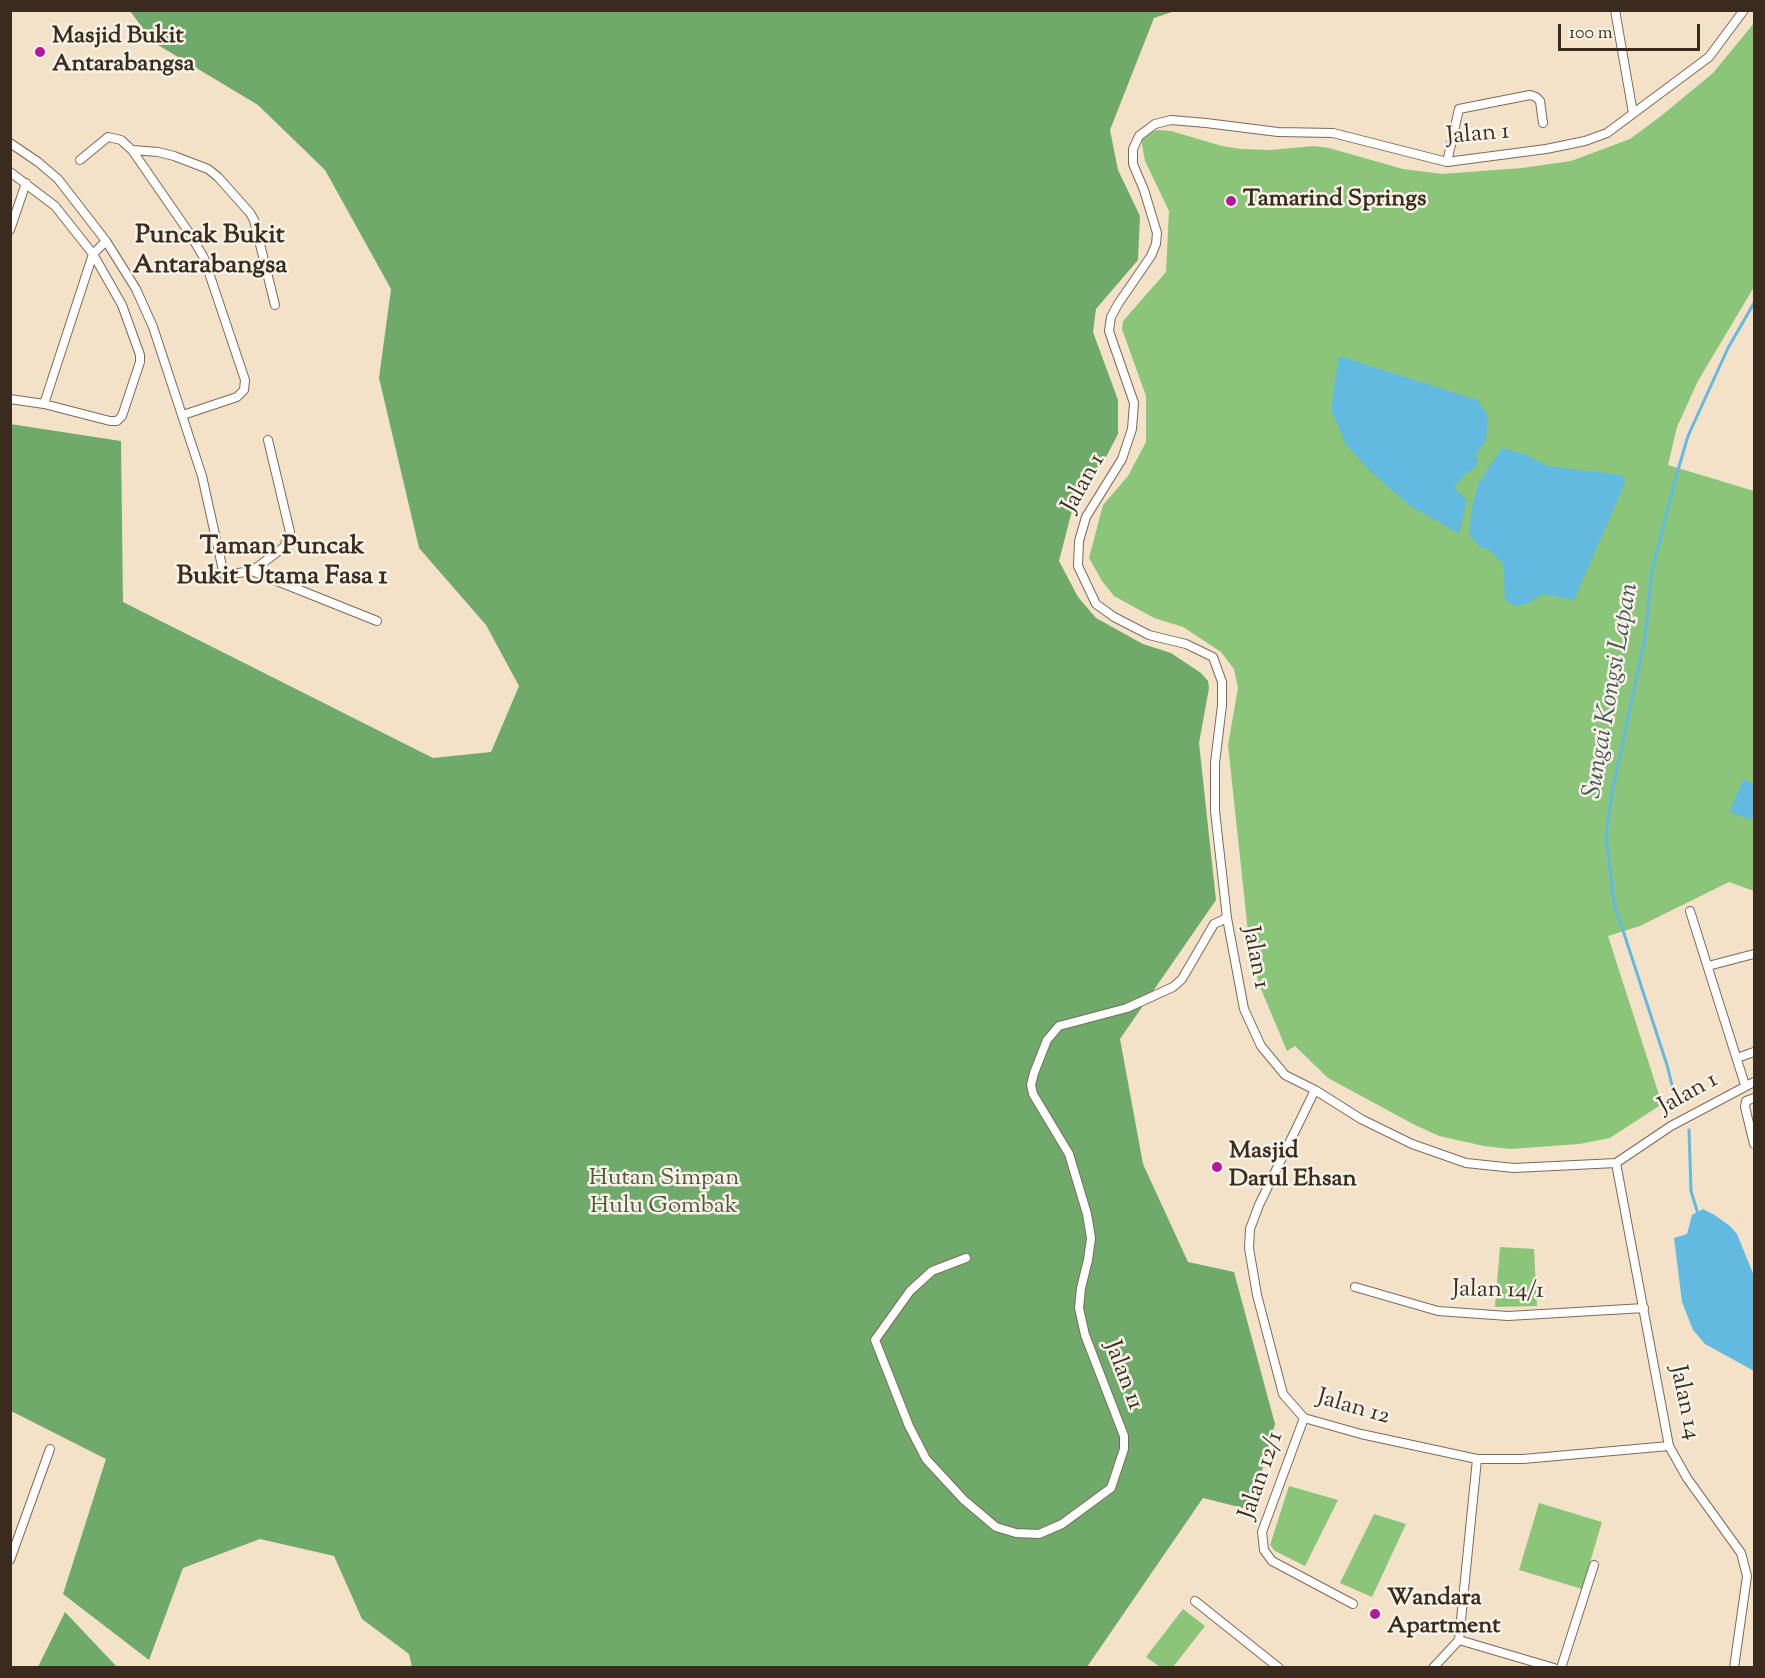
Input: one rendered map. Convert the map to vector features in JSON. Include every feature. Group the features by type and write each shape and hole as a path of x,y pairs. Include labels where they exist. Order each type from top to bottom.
{"street":[{"path":"1615,10 1633,113"},
{"name":"Jalan 1","path":"1744,10 1709,57 1607,133 1585,141 1546,149 1447,162 1334,133 1278,132 1171,120 1155,124 1138,136 1133,149 1133,164 1144,190 1157,233 1156,244 1151,256 1111,317 1109,331 1134,403 1132,429 1122,459 1086,517 1079,541 1078,566 1096,604 1114,617 1149,635 1186,644 1213,657 1222,682 1222,705 1215,763 1215,811 1227,918 1244,1009 1261,1046 1285,1075 1315,1090 1361,1119 1412,1144 1466,1162 1514,1168 1616,1163 1671,1126 1745,1085 1755,1082"},
{"path":"1447,162 1459,109 1530,95 1540,100 1543,123"},
{"path":"80,160 108,137 121,140 132,150 204,258 244,380 243,390 237,397 183,415"},
{"path":"10,143 58,179 106,241 136,289 153,327 202,476 224,575 252,571 284,547 290,532 267,440"},
{"path":"132,150 158,152 208,169 234,195 254,220 275,305"},
{"path":"10,172 55,206 93,254 122,305 140,355 140,362 122,416 117,421 44,404 10,399"},
{"path":"10,230 26,183"},
{"path":"44,404 93,254 106,241"},
{"path":"252,571 377,621"},
{"path":"1690,911 1745,1085"},
{"name":"Jalan 11","path":"966,1258 932,1271 910,1291 875,1340 909,1426 926,1459 964,1500 996,1527 1016,1533 1039,1534 1062,1524 1111,1488 1124,1449 1124,1436 1085,1335 1079,1308 1091,1238 1088,1214 1069,1154 1033,1094 1030,1085 1047,1040 1059,1026 1127,1008 1173,987 1182,979 1214,924 1227,918"},
{"path":"1708,966 1755,954"},
{"path":"1737,1058 1755,1052"},
{"name":"Jalan 12","path":"1315,1090 1259,1205 1250,1229 1249,1248 1257,1295 1283,1394 1304,1418 1361,1434 1477,1459 1523,1459 1669,1446"},
{"path":"1755,1098 1746,1101 1745,1107 1755,1144"},
{"name":"Jalan 14","path":"1616,1163 1669,1446 1687,1478 1741,1553 1747,1576 1734,1668"},
{"name":"Jalan 14/1","path":"1355,1287 1438,1311 1508,1316 1644,1308"},
{"name":"Jalan 12/1","path":"1304,1418 1262,1532 1264,1550 1272,1561 1353,1604"},
{"path":"10,1560 50,1449"},
{"path":"1433,1668 1459,1640 1477,1459"},
{"path":"1561,1668 1594,1566"},
{"path":"1195,1600 1279,1668"},
{"path":"1459,1640 1554,1668"}],"green space":[{"name":"Hutan Simpan Hulu Gombak","path":"130,11 1175,11 1154,18 1110,130 1118,170 1140,216 1138,260 1096,309 1093,332 1118,400 1118,434 1105,459 1077,491 1059,561 1078,597 1096,618 1143,644 1171,653 1201,673 1208,681 1209,688 1199,743 1216,900 1120,1039 1143,1164 1188,1262 1234,1272 1275,1424 1251,1510 1203,1498 1087,1667 412,1667 409,1654 362,1619 334,1556 260,1539 183,1568 149,1660 63,1594 106,1459 11,1411 10,424 121,441 123,602 433,758 491,752 519,686 486,625 419,548 379,378 391,289 325,170 258,105 153,42"},
{"path":"1754,23 1754,287 1698,381 1677,427 1668,465 1754,491 1754,891 1729,882 1640,926 1608,936 1662,1104 1610,1138 1579,1144 1511,1149 1484,1146 1439,1136 1328,1078 1295,1046 1287,1051 1258,982 1253,946 1248,932 1228,745 1238,688 1234,669 1221,652 1183,627 1154,618 1114,596 1089,558 1103,505 1128,476 1146,442 1146,396 1122,329 1123,321 1166,272 1169,211 1145,161 1141,139 1158,130 1171,131 1222,146 1241,149 1271,150 1314,146 1329,148 1403,169 1442,174 1522,168 1571,161 1630,139 1661,116 1713,73"},
{"path":"1500,1247 1534,1249 1537,1306 1495,1307"},
{"path":"1289,1486 1338,1500 1305,1566 1275,1551 1270,1545"},
{"path":"1539,1503 1602,1522 1582,1589 1519,1570"},
{"path":"1374,1514 1406,1524 1372,1597 1340,1583"},
{"path":"1183,1609 1205,1626 1173,1667 1160,1667 1146,1657"},
{"path":"65,1612 117,1667 38,1667"}],"water":[{"path":"1339,356 1477,400 1488,415 1486,440 1475,456 1478,459 1476,467 1465,474 1454,488 1467,500 1459,534 1409,505 1372,473 1346,445 1331,409"},
{"path":"1502,448 1527,455 1547,466 1622,475 1625,483 1574,600 1542,594 1529,603 1515,606 1505,600 1503,564 1489,550 1480,547 1469,534 1478,484"},
{"path":"1743,779 1754,784 1754,811 1751,820 1730,812"},
{"path":"1703,1209 1730,1226 1737,1234 1754,1276 1754,1371 1705,1344 1693,1330 1682,1302 1674,1238 1687,1234 1692,1215"}],"waterway":[{"name":"Sungai Kongsi Lapan","path":"1675,1097 1667,1065 1614,903 1606,837 1612,793 1645,639 1652,570 1678,470 1688,436 1728,348 1754,303"},
{"name":"Sungai Kongsi Lapan","path":"1689,1130 1691,1191 1698,1214"}],"place":[{"name":"Masjid Bukit Antarabangsa","path":"40,52"},
{"name":"Tamarind Springs","path":"1231,201"},
{"name":"Masjid Darul Ehsan","path":"1217,1167"},
{"name":"Wandara Apartment","path":"1375,1614"}],"district":[{"name":"Puncak Bukit Antarabangsa","path":"210,253"},
{"name":"Taman Puncak Bukit Utama Fasa 1","path":"282,564"}]}
